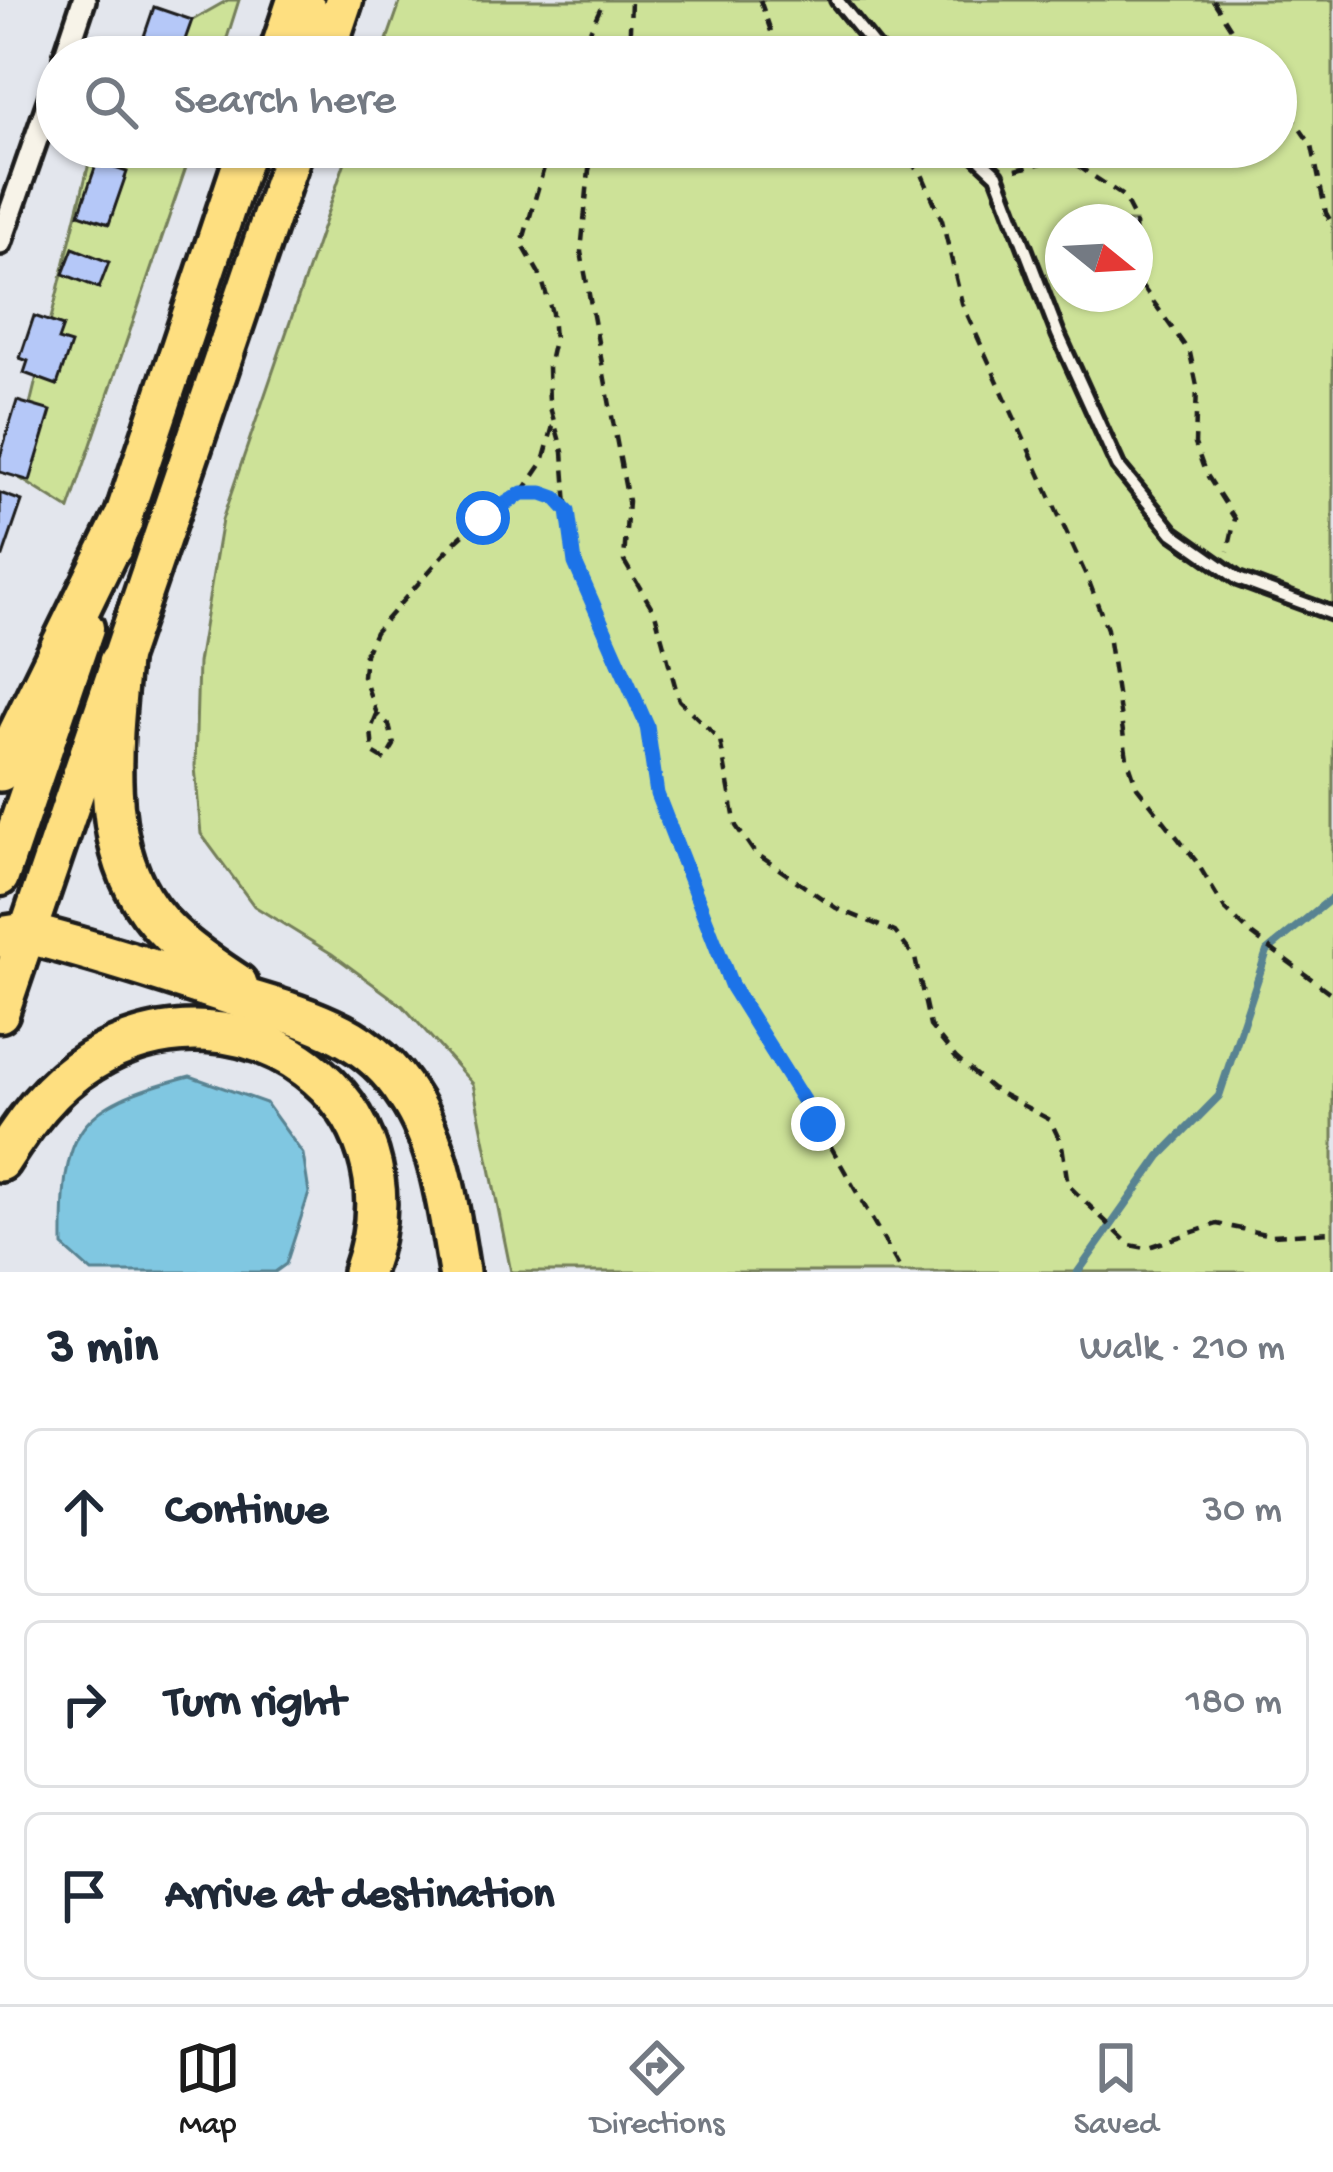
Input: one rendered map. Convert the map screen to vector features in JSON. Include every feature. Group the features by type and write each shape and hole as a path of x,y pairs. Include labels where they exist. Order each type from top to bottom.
{"highway":[{"path":"0,771 122,522"},
{"path":"119,662 113,722 117,829 134,884 159,922 193,954 283,1011"},
{"path":"12,935 283,1011 352,1041 380,1062 405,1090 426,1129 458,1272"},
{"path":"0,1161 53,1090 116,1048 195,1032 261,1042 317,1073 350,1111 363,1137 374,1174 376,1216 363,1272"}],"main road":[{"path":"285,36 298,0 310,13 316,36"},
{"path":"330,36 344,0"},
{"path":"0,877 240,168"},
{"path":"0,1013 12,935 119,662 288,168"}],"street":[{"path":"71,36 84,0"},
{"path":"0,243 36,139"}],"lane":[{"path":"837,0 867,36"},
{"path":"989,168 998,176 1058,334 1118,466 1173,533 1238,579 1333,614"}],"path":[{"path":"588,36 604,0"},
{"path":"630,36 631,0"},
{"path":"760,0 773,36"},
{"path":"1214,0 1237,36"},
{"path":"1297,125 1312,146 1333,225"},
{"path":"544,168 522,244 541,277 552,313 549,404 563,452 575,563 647,726 657,794 732,987 818,1124 902,1272"},
{"path":"590,168 581,252 628,501 624,561 655,613 679,700 720,740 736,826 754,852 836,908 895,932 914,958 930,1026 956,1058 991,1088 1050,1120 1062,1145 1068,1185 1130,1245 1145,1248 1217,1224 1271,1235 1333,1232"},
{"path":"916,168 921,172"},
{"path":"920,168 942,220 962,303 1107,629 1127,758 1137,787 1196,861 1226,909 1250,933 1333,995"},
{"path":"998,176 1026,168"},
{"path":"1081,168 1123,196 1135,219 1142,286 1190,353 1197,386 1195,444 1205,472 1235,519 1232,544 1220,566"},
{"path":"377,714 370,729 373,754 385,760 394,745 363,676 365,653 375,632 458,540 522,493 543,462 554,422"},
{"path":"522,493 556,498 568,511"}],"green space":[{"path":"228,0 239,0 228,36 164,36"},
{"path":"401,0 1333,0 1333,1272 511,1272 473,1084 403,1006 332,954 254,906 201,834 195,767 198,663 222,520 343,168 1297,168 1297,36 388,36"},
{"path":"88,168 186,168 69,509 13,474"}],"water":[{"path":"190,1076 266,1103 303,1154 309,1193 286,1264 275,1272 92,1272 63,1246 63,1206 72,1149 99,1112 151,1087"}],"building":[{"path":"154,7 192,20 186,36 144,36"},
{"path":"95,168 127,172 109,224 79,214"},
{"path":"73,248 109,262 99,288 63,274"},
{"path":"34,316 63,326 58,340 71,344 57,385 24,373 28,361 20,358"},
{"path":"17,401 51,411 30,481 0,472"},
{"path":"0,493 22,501 3,556 0,555"}],"waterway":[{"path":"1078,1272 1160,1156 1219,1096 1267,951 1333,897"}],"route":[{"path":"483,518 522,493 556,498 568,511 575,563 647,726 657,794 732,987 818,1124"}]}
